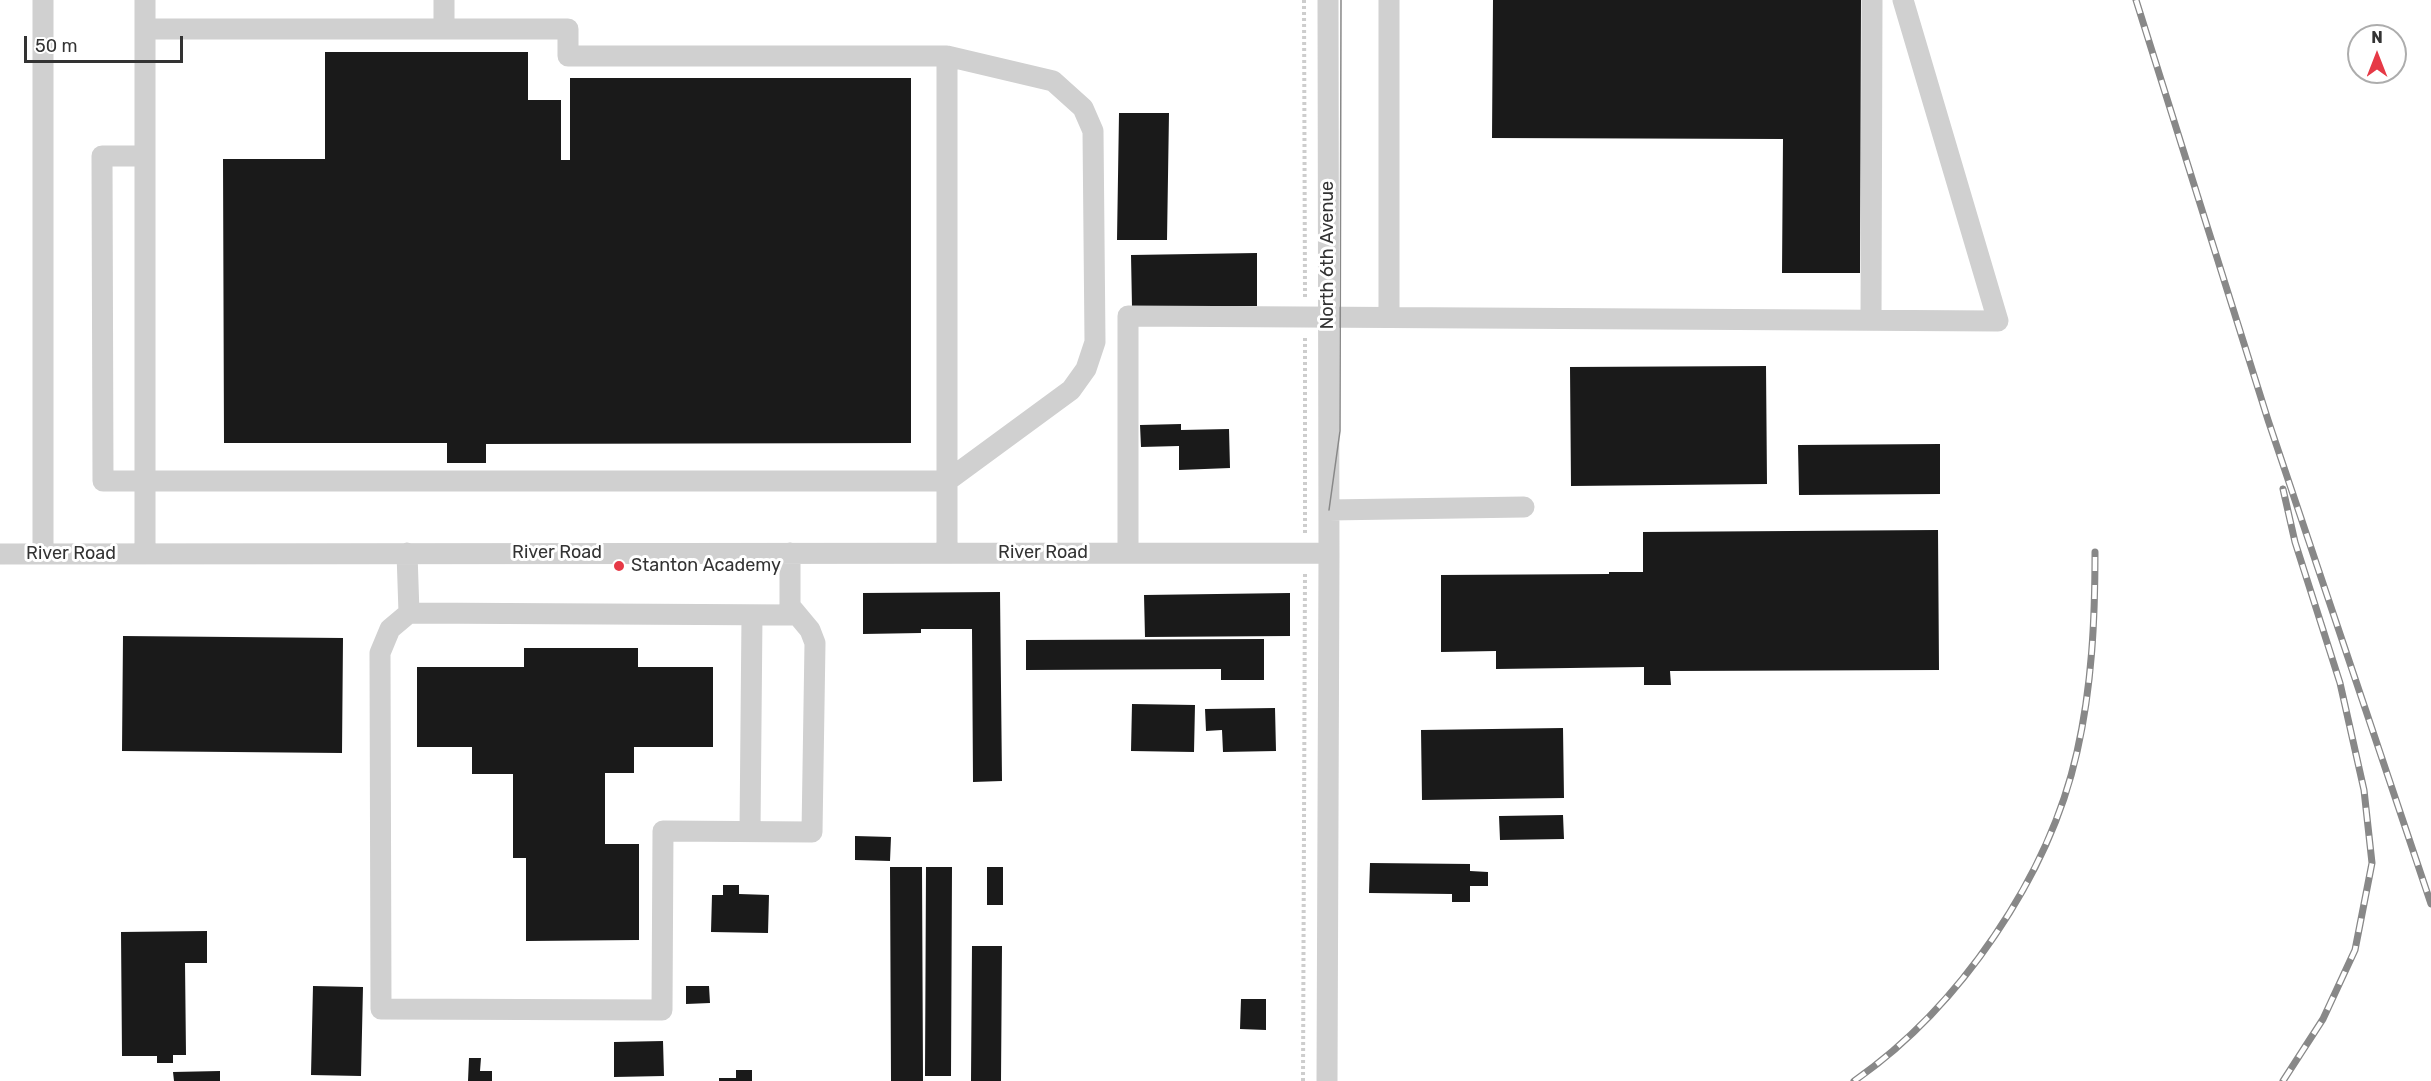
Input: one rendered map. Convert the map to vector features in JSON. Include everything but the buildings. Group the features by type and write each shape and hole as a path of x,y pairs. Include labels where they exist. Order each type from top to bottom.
{"street":[{"path":"43,0 43,554"},
{"path":"145,0 146,554"},
{"path":"444,0 444,28"},
{"name":"North 6th Avenue","path":"1327,1081 1328,0"},
{"path":"1389,0 1389,316"},
{"path":"1871,320 1872,0"},
{"path":"1128,553 1128,316 1998,321 1903,0"},
{"path":"145,29 568,28 568,56 947,56 1053,81 1083,108 1094,131 1095,342 1086,369 1071,390 947,481 103,481 102,156 145,156"},
{"path":"947,56 947,553"},
{"path":"1329,510 1524,507"},
{"path":"790,553 790,606 810,630 815,643 812,832 663,831 662,1010 381,1009 380,653 390,628 409,613 797,615"},
{"name":"River Road","path":"0,554 1329,553"},
{"path":"407,554 409,613"},
{"path":"750,831 752,615"}],"tram line":[{"path":"1329,510 1340,431 1341,0"}],"railway":[{"path":"2136,0 2268,420 2431,904"},
{"path":"2283,489 2295,542 2340,683 2364,790 2372,863 2355,950 2323,1019 2283,1081"},
{"path":"1854,1081 1893,1051 1963,978 1994,936 2022,892 2045,846 2064,799 2082,727 2092,652 2095,552"}],"place":[{"name":"Stanton Academy","path":"619,566"}]}
